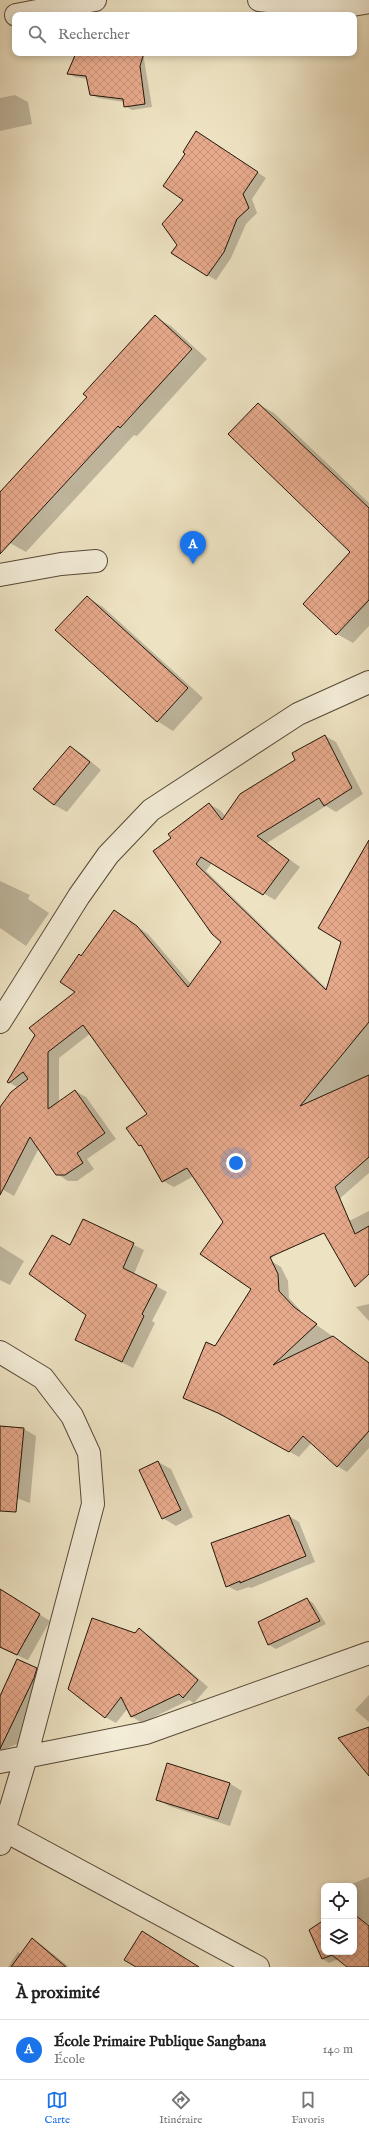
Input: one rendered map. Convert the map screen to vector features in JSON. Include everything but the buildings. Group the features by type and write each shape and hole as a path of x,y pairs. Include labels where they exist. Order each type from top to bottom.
{"street":[{"path":"32,12 95,0"},
{"path":"259,0 336,8 369,2"},
{"path":"0,18 12,16"},
{"path":"0,574 61,564 96,561"},
{"path":"0,1022 79,896 108,854 151,810 298,714 369,682"},
{"path":"0,1352 43,1378 72,1416 89,1453 93,1504 26,1757 2,1834 258,1967"},
{"path":"0,1762 146,1733 369,1653"}],"place":[{"name":"École Primaire Publique Sangbana","path":"193,564"}]}
